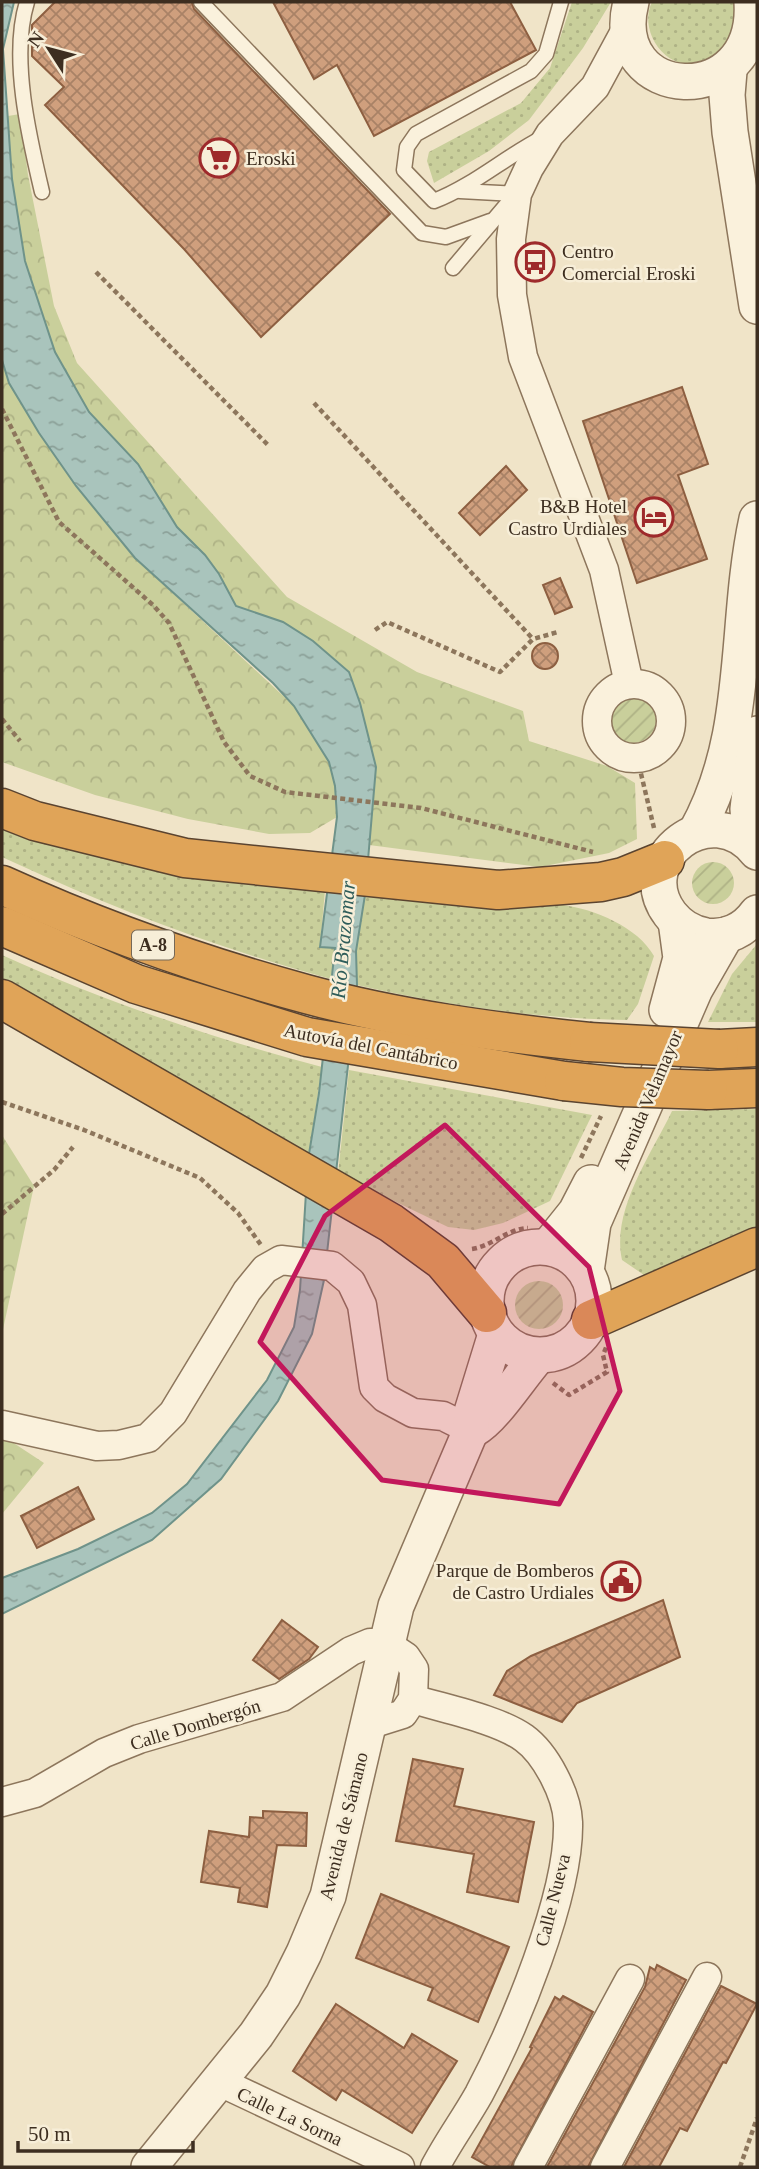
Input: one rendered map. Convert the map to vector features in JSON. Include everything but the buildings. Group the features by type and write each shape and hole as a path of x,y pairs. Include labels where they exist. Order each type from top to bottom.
{"highway":[{"path":"2,807 35,821 185,858 499,890 601,882 623,877 661,849"},
{"name":"Autovía del Cantábrico","path":"2,885 55,909 132,937 308,995 508,1033 589,1042 719,1049 757,1047"},
{"name":"Autovía del Cantábrico","path":"2,926 136,985 307,1037 565,1081 622,1087 708,1090 757,1088"},
{"path":"2,999 289,1167 391,1223 443,1261 492,1324"},
{"path":"591,1320 757,1247"}],"street":[{"path":"630,14 631,40 645,64 666,78 691,83 704,82 729,71 748,47 755,11"},
{"path":"629,684 604,570 523,357 517,332 511,239 517,194 550,134 594,87 630,14"},
{"path":"594,87 645,64"},
{"path":"729,71 727,94 730,132 757,306"},
{"path":"691,83 712,105 730,132"},
{"path":"696,832 712,803 731,737 757,519"},
{"path":"629,684 641,684 662,696 671,718 665,741 657,750 637,757 622,756 611,751 598,730 600,706 617,687 629,684"},
{"path":"754,848 748,809 757,734"},
{"path":"661,849 696,832 725,830 754,848"},
{"name":"Avenida Velamayor","path":"548,1247 576,1212 585,1195 668,1008 681,958 676,921 666,908 660,892 661,849"},
{"path":"676,921 699,935 726,935 740,930 757,913"},
{"name":"Avenida Velamayor","path":"586,1271 593,1223 695,989 726,935"},
{"path":"533,1247 548,1247 576,1259 586,1271 593,1286 595,1303 591,1320 571,1346 555,1354 538,1356 522,1353 492,1324 489,1284 506,1259 533,1247"},
{"path":"2,1425 97,1446 119,1445 148,1438 173,1413 247,1291 265,1269 278,1262 332,1266 351,1282 362,1304 374,1387 385,1398 414,1413 443,1416 471,1430"},
{"name":"Avenida de Sámano","path":"149,2167 256,2035 283,1995 328,1896 385,1643 411,1567 471,1430 472,1412 492,1324"},
{"name":"Avenida de Sámano","path":"471,1430 486,1422 513,1382 538,1356"},
{"name":"Calle Dombergón","path":"2,1802 34,1793 104,1753 139,1739 282,1697 351,1651 370,1643 385,1643"},
{"path":"385,1643 406,1657 414,1669 413,1699"},
{"name":"Avenida de Sámano","path":"368,1724 388,1721 403,1714 413,1699"},
{"name":"Calle Nueva","path":"413,1699 493,1724 525,1738 557,1783 568,1821 562,1874 536,1963 478,2096 435,2167"},
{"path":"606,2167 707,1977"},
{"path":"528,2167 630,1979"},
{"name":"Calle La Sorna","path":"218,2081 400,2167"}],"lane":[{"path":"27,2 21,22 22,81 42,192"},
{"path":"201,2 422,233 446,237 491,221"},
{"path":"550,134 514,152 460,191 434,201 404,170 407,147 416,134 530,71 546,54 561,2"},
{"path":"460,191 517,194"},
{"path":"453,268 480,240 491,221 517,194"}],"path":[{"path":"96,272 269,446"},
{"path":"314,403 533,639"},
{"path":"2,409 59,522 153,605 169,623 225,742 250,776 285,792 421,808 593,850 601,882"},
{"path":"375,630 387,622 500,672 533,639 558,632"},
{"path":"2,719 19,741"},
{"path":"637,757 661,849"},
{"path":"2,1102 84,1130 200,1178 239,1213 278,1262"},
{"path":"2,1214 54,1170 73,1147"},
{"path":"740,2167 757,2118"}],"highlighted area":[{"path":"445,1125 589,1267 620,1391 559,1504 382,1480 260,1342 325,1216"}],"green space":[{"path":"572,2 611,2 583,48 529,120 489,151 434,183 427,161 429,152 521,103 550,68"},
{"path":"652,2 733,2 737,24 719,56 699,63 681,63 662,52 651,34 648,23"},
{"path":"20,114 28,175 54,306 77,363 287,597 417,672 523,711 529,741 607,766 635,783 637,839 609,853 540,867 369,845 376,767 349,672 313,641 283,622 236,606 219,574 205,555 177,527 138,464 89,412 55,352 25,261 12,179 8,116"},
{"path":"2,360 9,383 76,486 135,558 294,706 329,762 335,786 337,817 310,833 269,834 188,819 95,795 2,762"},
{"path":"633,697 649,704 656,720 649,736 633,743 617,736 610,720 617,704"},
{"path":"2,822 325,890 320,947 335,948 331,979 249,955 169,927 2,857"},
{"path":"713,862 728,868 734,883 728,898 713,904 698,898 692,883 698,868"},
{"path":"365,895 514,900 575,907 601,915 626,928 647,946 654,956 638,1004 627,1020 525,1014 390,992 357,985 356,951"},
{"path":"757,944 757,1022 708,1022 732,974"},
{"path":"2,955 160,1018 322,1067 308,1160 2,986"},
{"path":"349,1070 592,1115 550,1201 503,1223 474,1230 448,1227 338,1174"},
{"path":"757,1109 757,1233 644,1275 622,1260 620,1241 627,1202 672,1111"},
{"path":"2,1135 34,1186 2,1334"},
{"path":"539,1281 556,1288 563,1305 556,1322 539,1329 522,1322 515,1305 522,1288"},
{"path":"2,1420 3,1436 44,1463 2,1514"}],"water":[{"name":"Río Brazomar","path":"2,2 14,2 3,49 12,179 25,261 55,352 89,412 138,464 177,527 205,555 219,574 236,606 283,622 313,641 349,672 360,703 376,767 365,895 356,951 357,985 324,1280 312,1334 278,1401 221,1479 152,1540 2,1614 2,1578 78,1549 152,1513 187,1484 267,1380 294,1327 300,1290 308,1160 319,1093 335,948 320,947 337,817 335,786 329,762 294,706 273,683 135,558 76,486 39,433 9,383 2,360"}],"place":[{"name":"Eroski","path":"219,158"},
{"name":"Centro Comercial Eroski","path":"535,262"},
{"name":"B&B Hotel Castro Urdiales","path":"654,517"},
{"name":"Parque de Bomberos de Castro Urdiales","path":"621,1581"}]}
